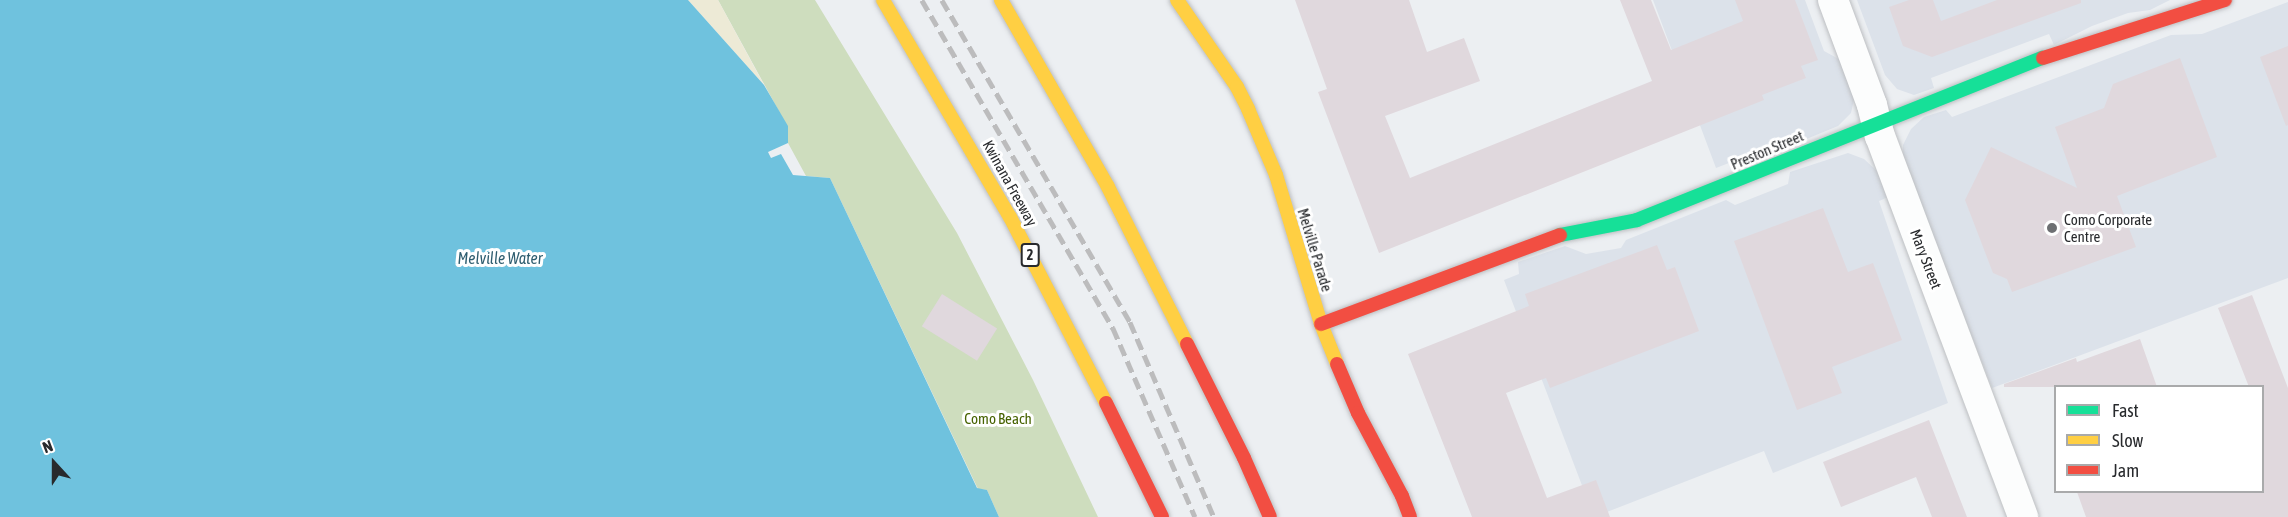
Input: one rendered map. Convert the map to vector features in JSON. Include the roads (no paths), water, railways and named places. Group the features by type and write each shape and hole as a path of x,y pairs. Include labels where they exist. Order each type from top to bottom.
{"main road":[{"name":"Kwinana Freeway","path":"883,0 1010,216 1162,517"},
{"path":"1001,0 1108,187 1244,458 1270,517"},
{"name":"Melville Parade","path":"1177,0 1237,87 1252,117 1276,175 1321,324 1358,413 1402,496 1410,517"},
{"name":"Preston Street","path":"1321,324 1572,231 1637,220 2032,61 2180,17 2225,0"}],"street":[{"name":"Mary Street","path":"1833,0 2023,517"}],"water":[{"name":"Melville Water","path":"0,0 688,0 764,85 788,126 788,143 768,152 771,158 781,154 793,175 830,178 977,488 987,490 999,517 0,517"}],"railway":[{"path":"922,0 1113,328 1195,517"},
{"path":"942,0 1130,322 1214,517"}],"place":[{"name":"Como Corporate Centre","path":"2052,228"}],"park label":[{"name":"Como Beach","path":"998,419"}]}
